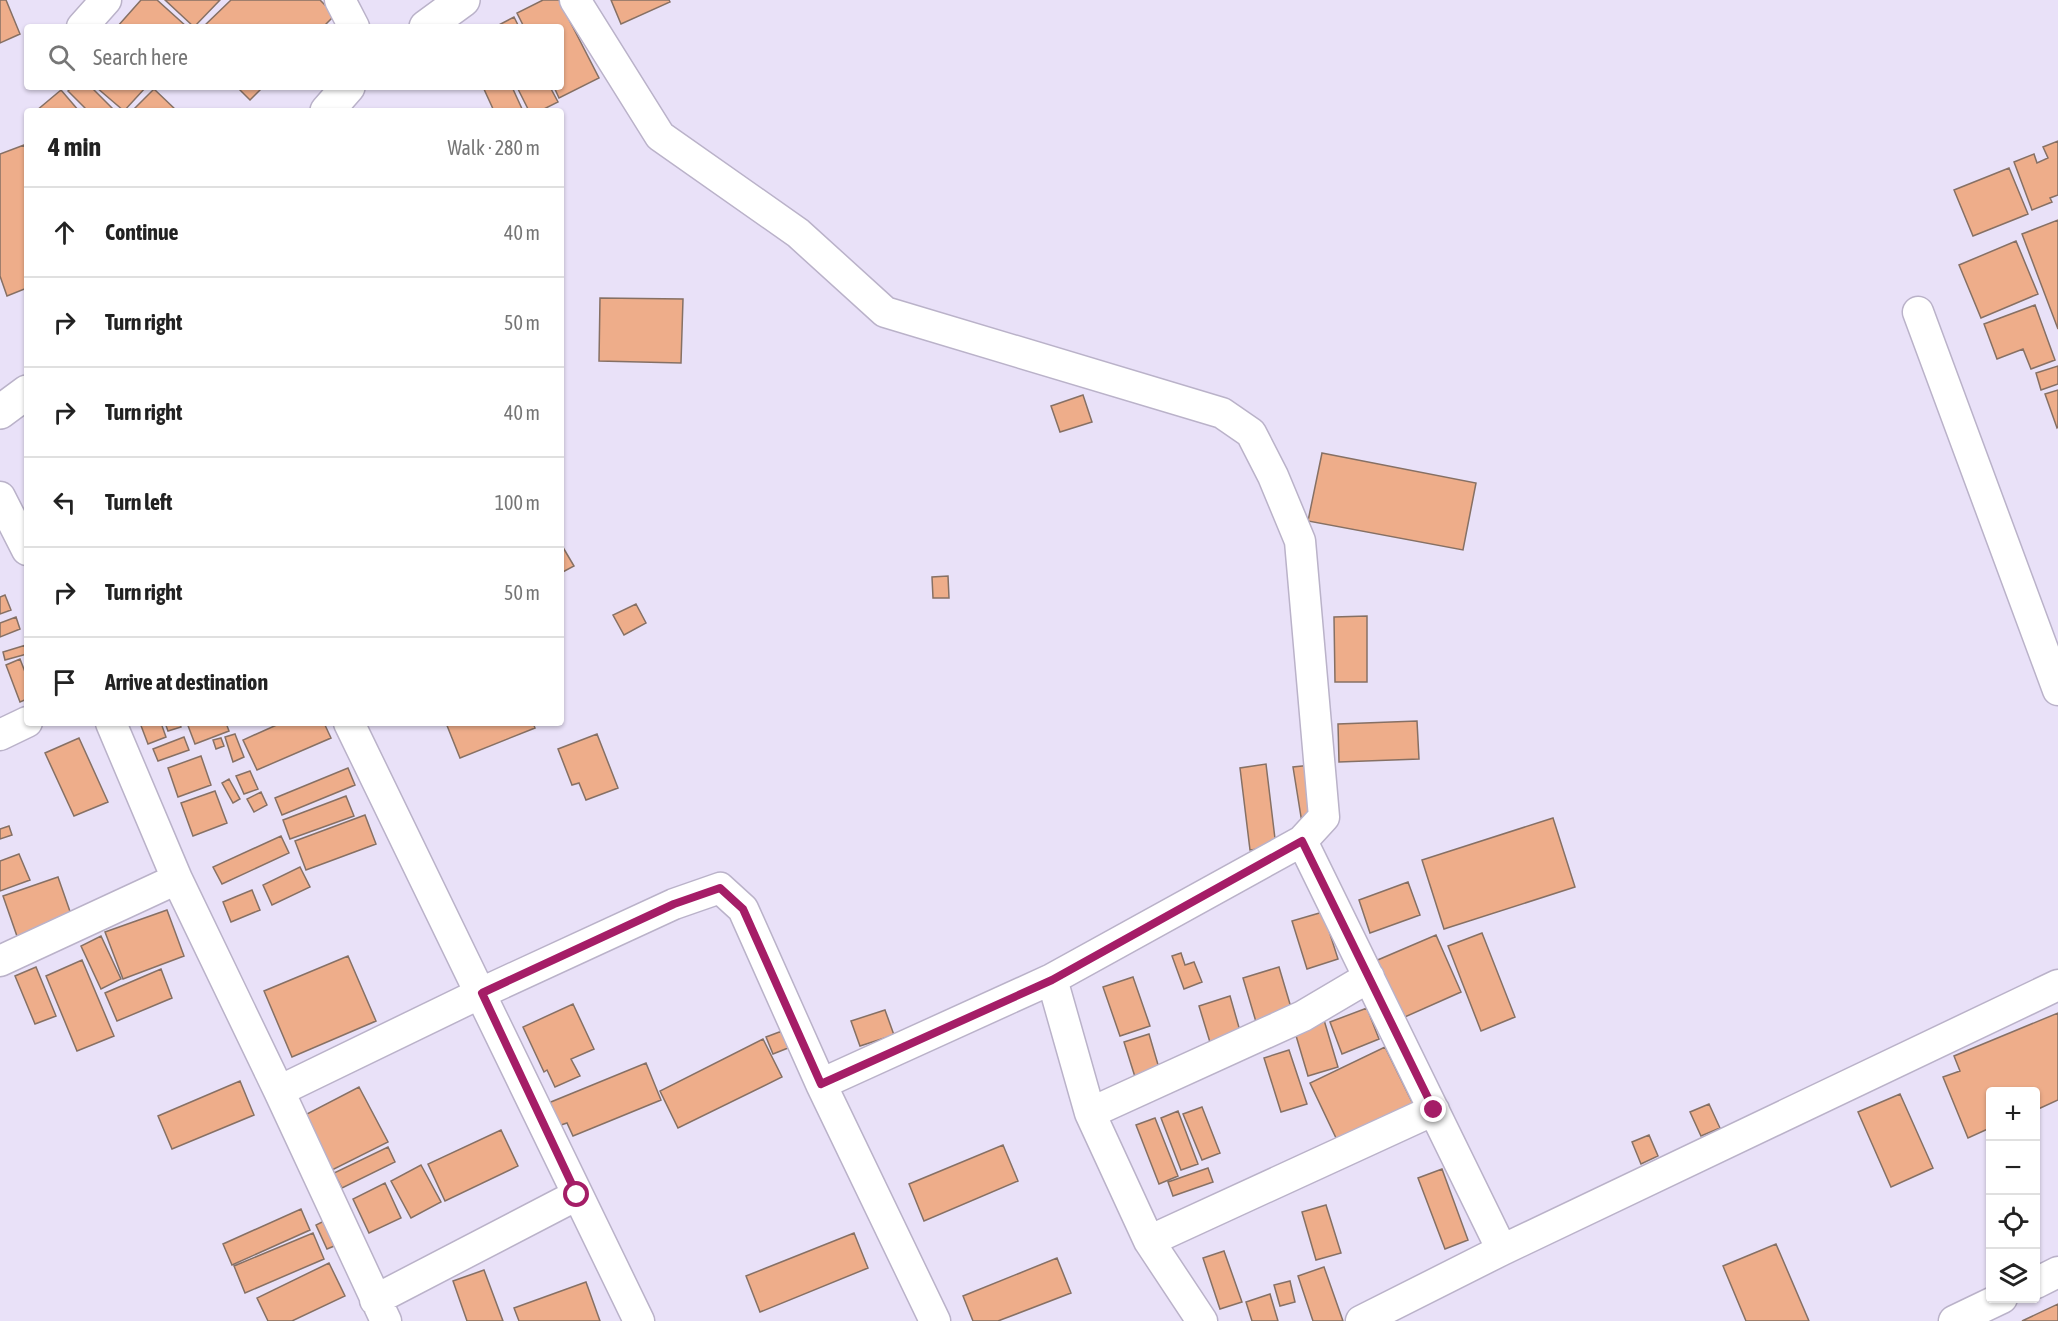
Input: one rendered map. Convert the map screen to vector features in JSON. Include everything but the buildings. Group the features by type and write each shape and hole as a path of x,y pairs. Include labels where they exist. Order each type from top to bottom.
{"street":[{"path":"85,24 106,0"},
{"path":"340,0 352,24"},
{"path":"430,24 463,0"},
{"path":"575,0 660,136 798,233 885,312 1222,413 1251,433 1273,476 1300,541 1324,817 1302,841 1052,980 821,1084"},
{"path":"330,108 345,90"},
{"path":"1918,312 2058,690"},
{"path":"0,411 24,394"},
{"path":"0,497 24,544"},
{"path":"0,735 24,723"},
{"path":"112,726 177,879 381,1310 577,1195"},
{"path":"350,726 482,993 639,1321"},
{"path":"1302,841 1502,1250"},
{"path":"0,961 177,879"},
{"path":"279,1091 674,904 720,888 743,909 821,1084 935,1321"},
{"path":"1090,1113 1303,1016 1369,977"},
{"path":"1052,980 1090,1113 1149,1241 1202,1321"},
{"path":"1361,1321 1502,1250 2058,985"},
{"path":"1149,1241 1434,1110"},
{"path":"2040,1281 2058,1272"},
{"path":"1954,1321 1993,1303"}],"route":[{"path":"577,1195 482,993 674,904 720,888 743,909 821,1084 1052,980 1302,841 1434,1110"}]}
